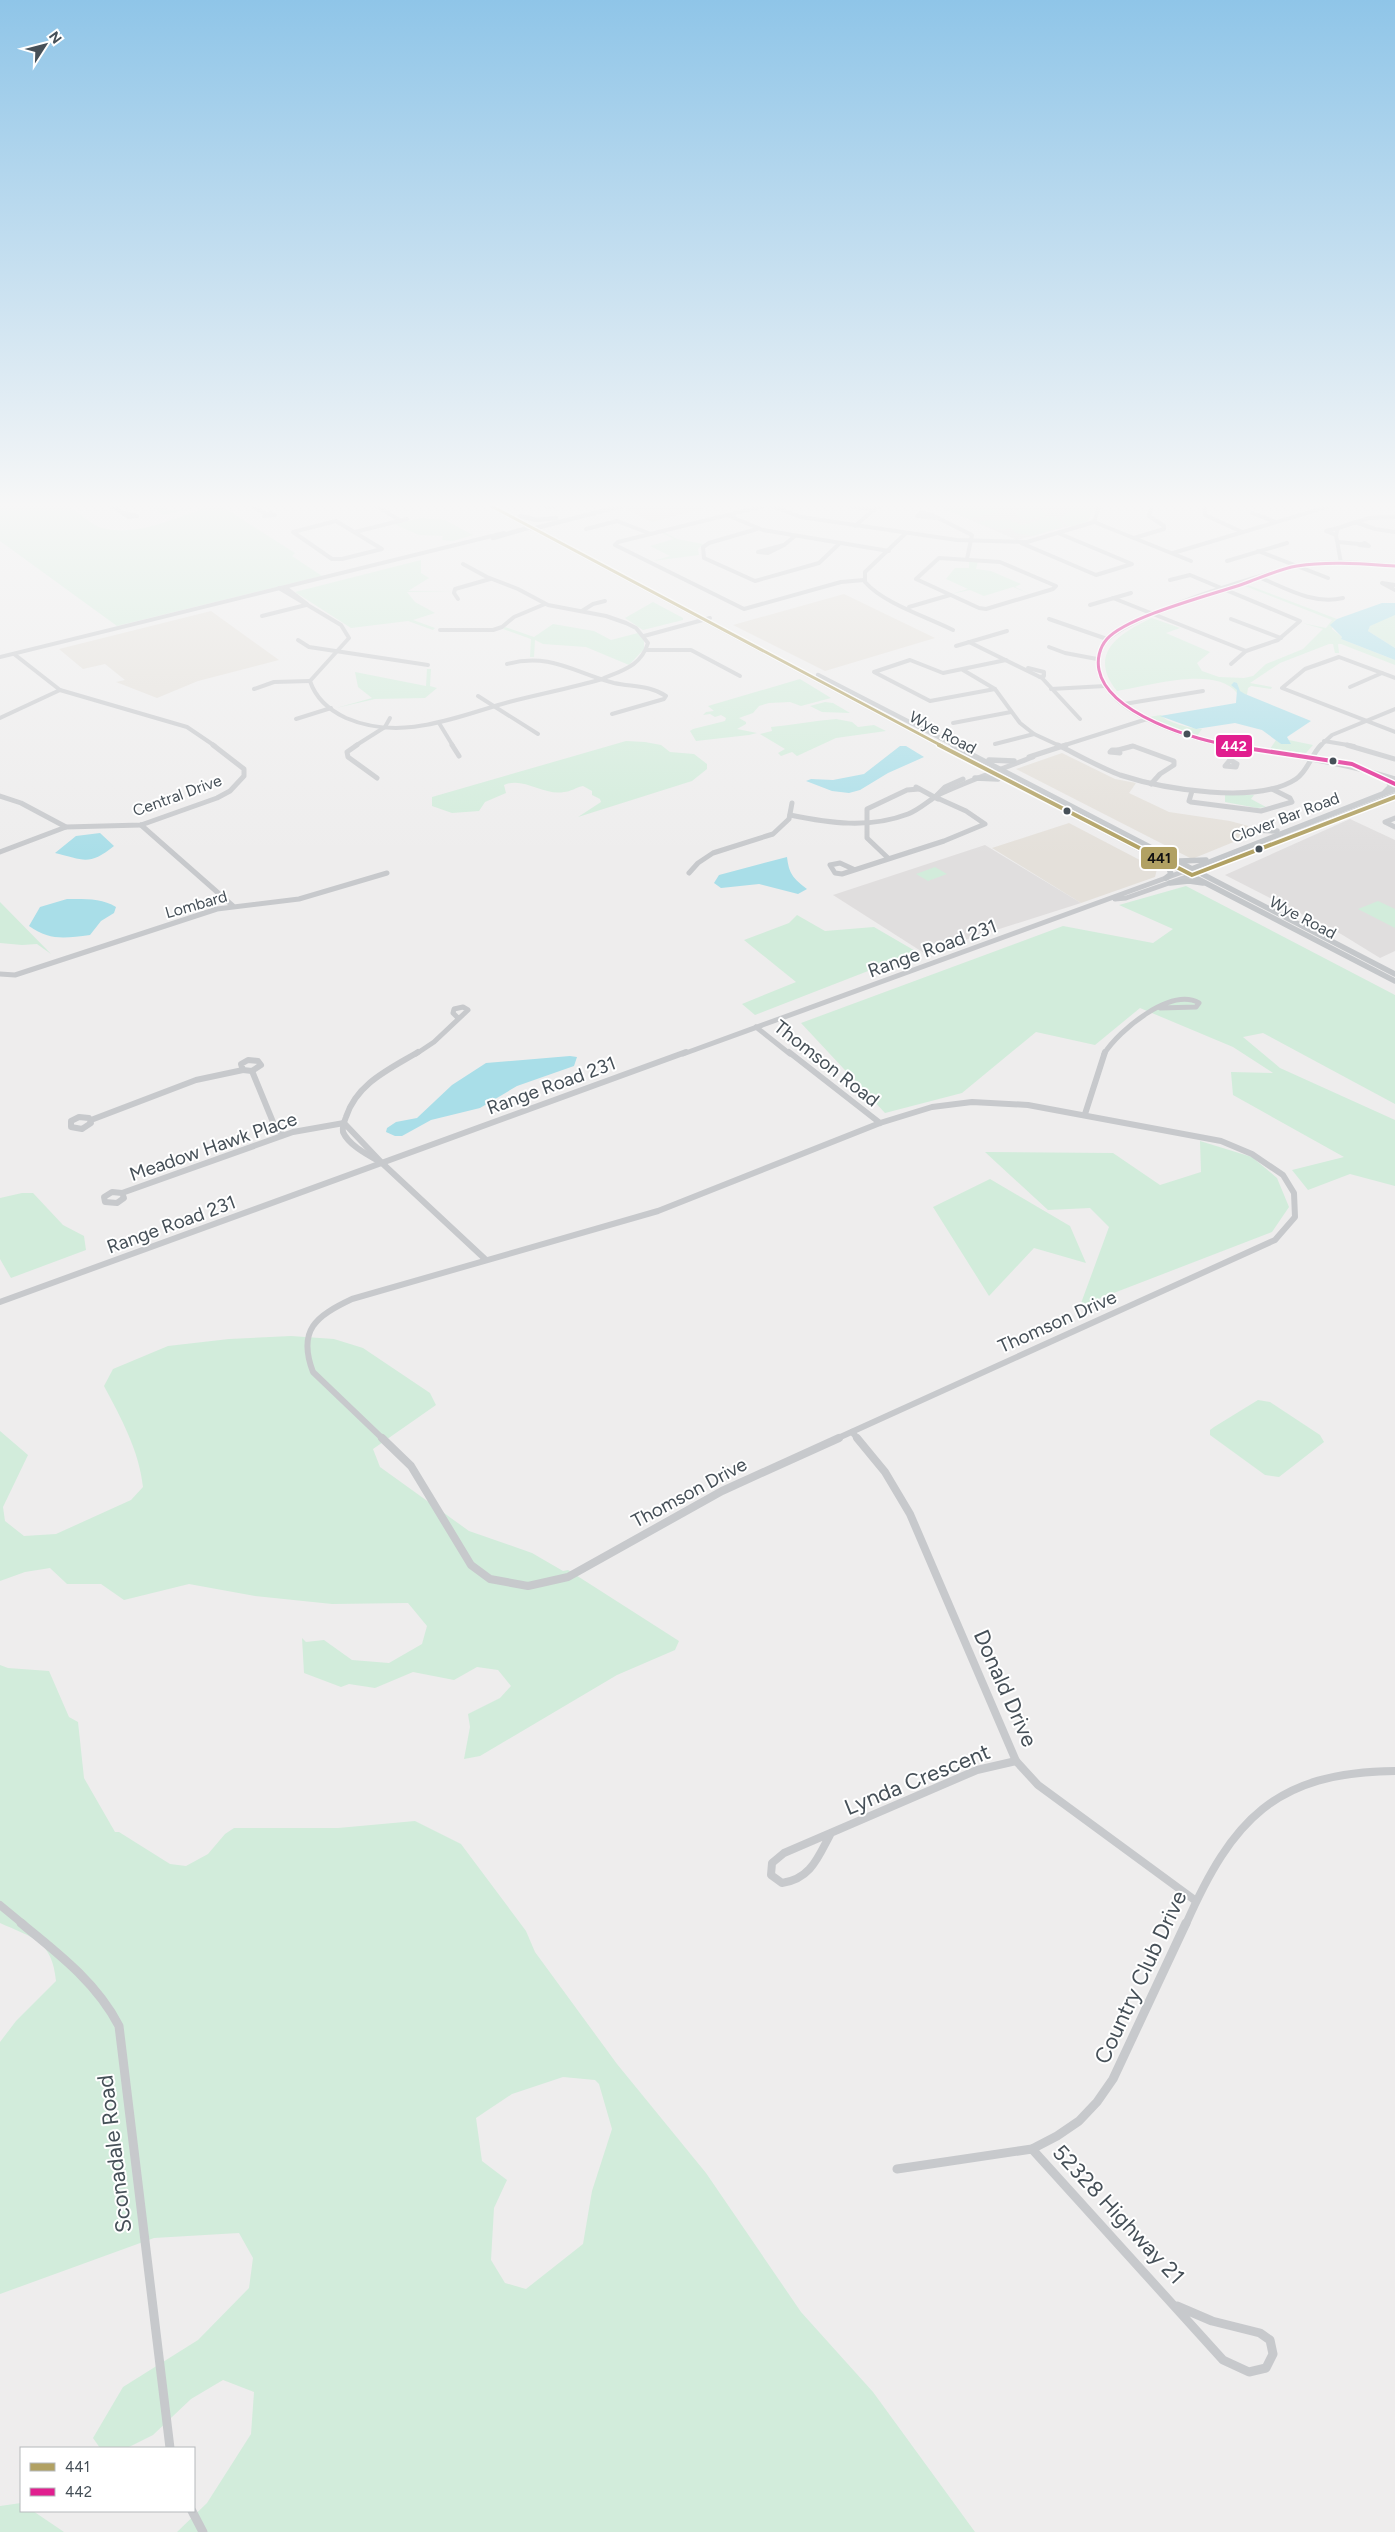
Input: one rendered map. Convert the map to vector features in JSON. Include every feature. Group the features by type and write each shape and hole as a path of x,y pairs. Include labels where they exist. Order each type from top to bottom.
{"main road":[{"name":"Wye Road","path":"709,619 958,756 1185,871 1192,872"},
{"name":"Wye Road","path":"709,619 1171,858 1214,886 1395,981"},
{"path":"958,756 977,769 975,776 995,778 1021,788"},
{"path":"976,757 998,762 1016,762 1013,770 1032,786"},
{"path":"1384,796 1391,786 1392,779"},
{"name":"Clover Bar Road","path":"1192,872 1199,872 1226,862 1384,796 1395,789"},
{"path":"1384,796 1395,796"},
{"name":"Clover Bar Road","path":"1192,872 1218,858 1287,830 1384,796"},
{"path":"1255,830 1271,832 1287,830"},
{"path":"1171,858 1187,862 1218,858"},
{"path":"1161,859 1172,869 1168,881 1192,881 1214,886"},
{"path":"1226,862 1216,873 1232,889"},
{"name":"Wye Road","path":"1199,872 1395,974"}],"street":[{"path":"0,657 154,619"},
{"path":"254,689 271,682 310,681 347,642 346,630 330,619"},
{"path":"440,630 493,630 502,627 511,619"},
{"path":"310,681 315,695 331,708 354,721 385,727 417,727 439,723 604,679 637,662 646,650 643,634 617,619"},
{"path":"643,634 697,619"},
{"path":"932,619 953,630"},
{"path":"1049,619 1107,640"},
{"path":"1142,619 1124,627 1107,640 1097,659 1099,674 1105,686 1124,704 1147,719 1179,733 1236,747 1352,764 1392,779 1395,784"},
{"path":"1163,619 1246,651"},
{"path":"1231,619 1281,638"},
{"path":"1231,664 1246,651 1281,638 1289,633 1299,620 1297,619"},
{"path":"956,646 1007,631"},
{"path":"298,640 309,647 428,666"},
{"path":"970,642 1040,677 1080,719"},
{"path":"1049,647 1065,653 1097,659"},
{"path":"646,650 691,650 740,676"},
{"name":"Central Drive","path":"0,796 21,803 66,827 141,825 230,791 244,776 244,769 187,727 60,690 14,654"},
{"path":"1395,678 1344,658 1336,657 1305,670 1282,688 1362,721 1395,732"},
{"path":"507,664 526,658 550,660 604,679 651,688 666,696 664,699 612,714"},
{"path":"995,689 930,701 874,672 910,660 943,673 1006,660"},
{"path":"963,670 995,689 1020,723 1034,734 1100,767 1152,784 1192,790 1231,793 1272,789 1296,779 1306,769 1324,741 1340,730 1395,709"},
{"path":"1350,687 1382,674"},
{"path":"1051,689 1105,686"},
{"path":"0,718 60,690"},
{"path":"1124,704 1203,691"},
{"path":"478,696 497,706 538,734"},
{"path":"296,719 331,708"},
{"path":"954,723 1012,712"},
{"path":"377,778 348,757 347,752 385,727 390,718"},
{"path":"790,815 839,824 866,824 909,814 935,797 975,776 1147,719"},
{"path":"439,723 459,756"},
{"path":"995,744 1034,734"},
{"path":"1225,745 1230,739 1236,737 1240,740 1230,760"},
{"path":"1324,741 1362,748 1395,759"},
{"path":"1118,750 1133,746 1174,761 1174,765 1160,774 1152,784"},
{"path":"853,869 944,841 985,824 971,813 941,801 917,787 907,790 885,802 868,808 866,824 869,842 888,858"},
{"path":"1192,790 1189,801 1191,802 1234,806 1260,811 1292,802 1290,798 1272,789"},
{"path":"689,873 698,863 713,853 773,834 789,819 792,803"},
{"path":"1395,818 1385,822 1395,827"},
{"path":"141,825 233,906"},
{"path":"0,852 66,827"},
{"name":"Range Road 231","path":"1168,881 1185,871"},
{"name":"Range Road 231","path":"0,1302 756,1027 1113,899 1126,898 1192,872"},
{"name":"Lombard","path":"0,974 15,975 233,906 299,899 387,873"},
{"path":"1085,1114 1105,1053 1118,1035 1133,1022 1177,999 1189,997 1199,1003 1196,1007 1160,1008"},
{"path":"457,1017 439,1040 364,1086 348,1106 344,1122 344,1134 366,1154 382,1162 485,1259"},
{"name":"Thomson Road","path":"756,1027 880,1122"},
{"path":"90,1120 196,1080 243,1070 252,1070 260,1067 260,1062 245,1061 241,1064 243,1070"},
{"path":"252,1070 275,1127 283,1135"},
{"name":"Thomson Drive","path":"972,1102 1028,1105 1085,1114 1221,1141 1249,1151 1277,1169 1294,1192 1294,1217 1275,1240 722,1491 568,1577 528,1586 490,1579 471,1565 411,1466 313,1372 306,1358 305,1338 317,1319 332,1308 352,1299 485,1259 658,1211 880,1122 932,1107 972,1102"},
{"name":"Meadow Hawk Place","path":"122,1193 283,1135 344,1122"},
{"name":"Donald Drive","path":"852,1432 885,1472 910,1514 1016,1761 1038,1785 1196,1901"},
{"name":"Lynda Crescent","path":"831,1833 810,1870 796,1881 782,1883 770,1875 772,1863 784,1853 977,1770 1016,1761"},
{"name":"Country Club Drive","path":"897,2169 1032,2148 1057,2137 1077,2124 1089,2113 1104,2093 1196,1901 1215,1864 1234,1834 1259,1809 1310,1782 1328,1777 1362,1772 1395,1771"},
{"name":"Sconadale Road","path":"0,1905 94,1987 114,2012 119,2026 170,2447"},
{"name":"52328 Highway 21","path":"1032,2148 1224,2360 1250,2372 1266,2368 1273,2354 1270,2340 1260,2333 1212,2321 1177,2306"},
{"path":"193,2512 203,2532"}],"shaded area":[{"path":"178,619 222,619 279,660 198,681 157,698 116,682 125,680 105,664 83,669 59,649"},
{"path":"754,619 896,619 935,638 825,671 733,625"},
{"path":"1062,753 1115,779 1136,783 1129,793 1169,812 1230,821 1263,830 1192,859 1016,769"},
{"path":"1350,819 1395,840 1395,951 1380,958 1341,934 1225,875"},
{"path":"1069,823 1157,869 1155,877 1081,903 992,848"},
{"path":"985,845 1081,903 924,953 833,895"}],"green space":[{"path":"108,619 145,619 117,626"},
{"path":"337,619 416,619 413,620 435,628 433,630 408,621 351,628"},
{"path":"627,619 683,619 683,620 643,630"},
{"path":"1150,619 1155,619 1180,628 1166,633 1210,652 1197,663 1202,671 1219,677 1244,678 1253,676 1266,664 1303,649 1323,629 1302,623 1326,628 1332,620 1330,619 1337,619 1334,621 1332,629 1342,637 1341,639 1395,660 1395,665 1341,644 1338,644 1339,653 1335,653 1333,644 1329,644 1280,663 1250,683 1272,687 1271,689 1251,686 1248,688 1247,695 1237,693 1227,685 1213,680 1198,679 1163,682 1117,691 1109,678 1105,666 1106,656 1111,646 1119,638 1140,624"},
{"path":"1382,619 1395,619 1395,648 1368,631 1370,626"},
{"path":"553,624 594,631 611,640 638,633 644,641 644,649 629,665 586,647 543,644 535,640 534,657 530,657 531,639 503,629 505,627 534,637"},
{"path":"427,669 431,669 430,686 437,688 425,698 375,699 336,708 372,698 358,687 355,672 426,686"},
{"path":"800,679 831,698 801,706 790,702 769,703 759,706 753,713 739,718 746,722 746,724 737,729 757,733 749,735 696,741 690,731 725,721 726,718 721,715 715,717 710,714 703,715 706,712 714,711 708,706"},
{"path":"825,702 833,703 850,713 822,712 810,706"},
{"path":"1161,715 1163,718 1179,725 1202,729 1197,736 1149,717"},
{"path":"836,719 852,722 858,727 874,725 886,731 836,738 797,756 792,752 781,756 778,753 785,749 760,734 772,731 771,727"},
{"path":"1276,740 1281,744 1289,740 1313,745 1306,753 1270,749"},
{"path":"626,741 661,745 670,752 694,754 707,764 707,769 692,781 578,817 601,802 600,799 592,795 592,791 583,786 566,792 556,792 526,784 511,783 504,785 506,793 485,802 479,811 452,813 432,806 432,797"},
{"path":"1225,795 1254,795 1251,799 1266,807 1257,808 1225,802"},
{"path":"935,867 947,874 928,881 916,874"},
{"path":"1186,886 1395,995 1395,1104 1263,1033 1243,1037 1280,1068 1395,1120 1395,1186 1350,1174 1308,1190 1292,1170 1344,1157 1233,1095 1231,1072 1273,1073 1233,1047 1140,1008 1095,1045 1036,1032 962,1093 885,1113 801,1023 1063,926 1153,943 1173,929 1119,905"},
{"path":"1378,901 1395,909 1395,928 1358,909"},
{"path":"0,902 51,954 37,944 0,943"},
{"path":"797,915 825,931 874,927 917,952 755,1015 742,1004 796,982 744,940 789,923"},
{"path":"1200,1141 1252,1157 1277,1178 1289,1207 1272,1232 1080,1306 1109,1227 1090,1208 1048,1210 985,1152 1113,1153 1160,1185 1201,1172"},
{"path":"990,1179 1070,1226 1086,1263 1034,1248 989,1296 933,1207"},
{"path":"22,1193 33,1193 63,1225 84,1236 86,1250 11,1278 0,1259 0,1198"},
{"path":"291,1336 334,1339 363,1348 430,1393 436,1405 373,1449 380,1467 469,1531 532,1553 563,1571 568,1570 679,1641 675,1650 617,1675 480,1756 464,1759 470,1727 468,1714 500,1698 511,1686 498,1670 477,1667 454,1680 413,1672 375,1688 349,1684 341,1687 304,1673 302,1638 306,1642 324,1640 352,1660 389,1663 422,1644 427,1626 408,1603 332,1604 255,1596 189,1584 124,1600 101,1584 67,1584 50,1568 25,1572 0,1581 0,1431 28,1455 3,1507 5,1521 24,1536 56,1534 131,1500 143,1487 138,1460 133,1447 123,1422 104,1386 113,1369 168,1346 229,1339"},
{"path":"1258,1400 1270,1402 1320,1435 1324,1442 1279,1477 1265,1475 1210,1435 1210,1430 1214,1427"},
{"path":"0,1665 8,1668 49,1671 69,1717 78,1722 84,1778 115,1832 119,1832 170,1864 186,1866 208,1854 225,1834 234,1828 338,1828 415,1821 461,1844 526,1931 535,1952 617,2064 706,2173 801,2312 873,2392 975,2532 177,2532 207,2503 251,2434 254,2392 223,2380 191,2399 153,2435 129,2447 99,2447 93,2438 123,2387 198,2340 249,2288 253,2258 239,2233 154,2238 0,2294 0,2042 16,2021 56,1981 50,1957 39,1942 0,1923","holes":["563,2077 595,2080 599,2084 612,2129 592,2191 583,2244 526,2289 505,2283 491,2260 494,2208 507,2180 482,2161 476,2118 512,2094"]},
{"path":"20,2503 20,2512 34,2512 64,2532 0,2532 0,2506"}],"water":[{"path":"1337,619 1386,619 1370,626 1368,631 1395,648 1395,660 1341,639 1342,637 1330,625"},
{"path":"1234,682 1237,683 1240,691 1245,694 1311,721 1287,737 1291,744 1281,744 1262,730 1235,723 1196,729 1160,716 1236,703 1237,690 1231,685"},
{"path":"900,746 906,746 924,757 888,773 860,790 849,793 832,791 806,781 811,779 833,780 864,774"},
{"path":"100,833 114,846 98,857 86,860 55,853 76,836"},
{"path":"787,857 792,875 807,889 798,894 759,884 721,888 714,883 719,875"},
{"path":"67,899 99,901 116,907 114,913 101,921 90,935 51,936 29,926 40,907"},
{"path":"577,1057 574,1066 517,1086 480,1108 431,1120 402,1136 395,1136 386,1132 387,1128 396,1122 417,1118 452,1085 486,1063"}],"transit line":[{"name":"441","path":"703,619 995,775 1192,875 1395,797"},
{"name":"442","path":"1139,619 1107,639 1097,659 1101,679 1113,695 1147,719 1172,730 1225,745 1352,764 1395,784"}]}
